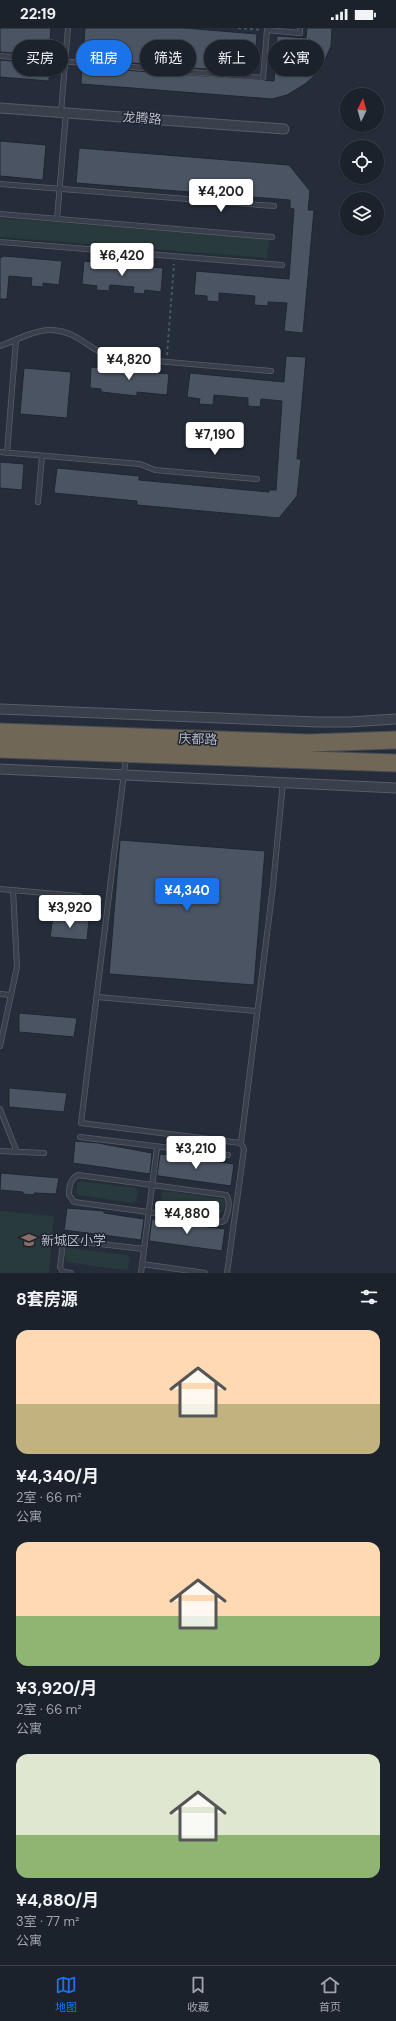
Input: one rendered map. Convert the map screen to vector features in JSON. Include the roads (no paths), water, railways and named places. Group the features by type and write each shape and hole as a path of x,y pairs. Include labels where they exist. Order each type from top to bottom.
{"highway":[{"name":"庆都路","path":"0,732 308,743 396,740"},
{"name":"庆都路","path":"0,749 396,763"}],"street":[{"name":"龙腾路","path":"0,108 284,128"},
{"path":"0,709 317,722 349,722 396,719"},
{"path":"0,769 396,788"}],"lane":[{"path":"67,40 68,28"},
{"path":"68,61 263,78 267,30 300,33 300,28"},
{"path":"0,56 12,57"},
{"path":"57,219 60,188 64,76"},
{"path":"0,184 274,206"},
{"path":"0,214 272,237"},
{"path":"0,242 282,265"},
{"path":"0,346 43,330 53,329 75,337 97,352 111,357 271,371"},
{"path":"7,453 16,340"},
{"path":"0,452 140,464 155,470 257,479"},
{"path":"38,502 42,456"},
{"path":"126,753 81,1123 241,1143"},
{"path":"227,1273 244,1149 241,1143 273,886 283,782"},
{"path":"0,889 78,896"},
{"path":"0,1046 17,967 13,890"},
{"path":"0,994 10,995"},
{"path":"97,998 257,1011"},
{"path":"0,1109 17,1152"},
{"path":"80,1137 228,1155"},
{"path":"141,1273 158,1147"},
{"path":"0,1151 44,1153"},
{"path":"78,1175 152,1185 226,1195 229,1202 227,1215 222,1222 74,1202 69,1195 72,1180 78,1175"},
{"path":"71,1273 63,1272 60,1268 63,1244 65,1240 144,1249"},
{"path":"142,1264 205,1273"}],"place":[{"name":"新城区小学","path":"29,1240"}]}
